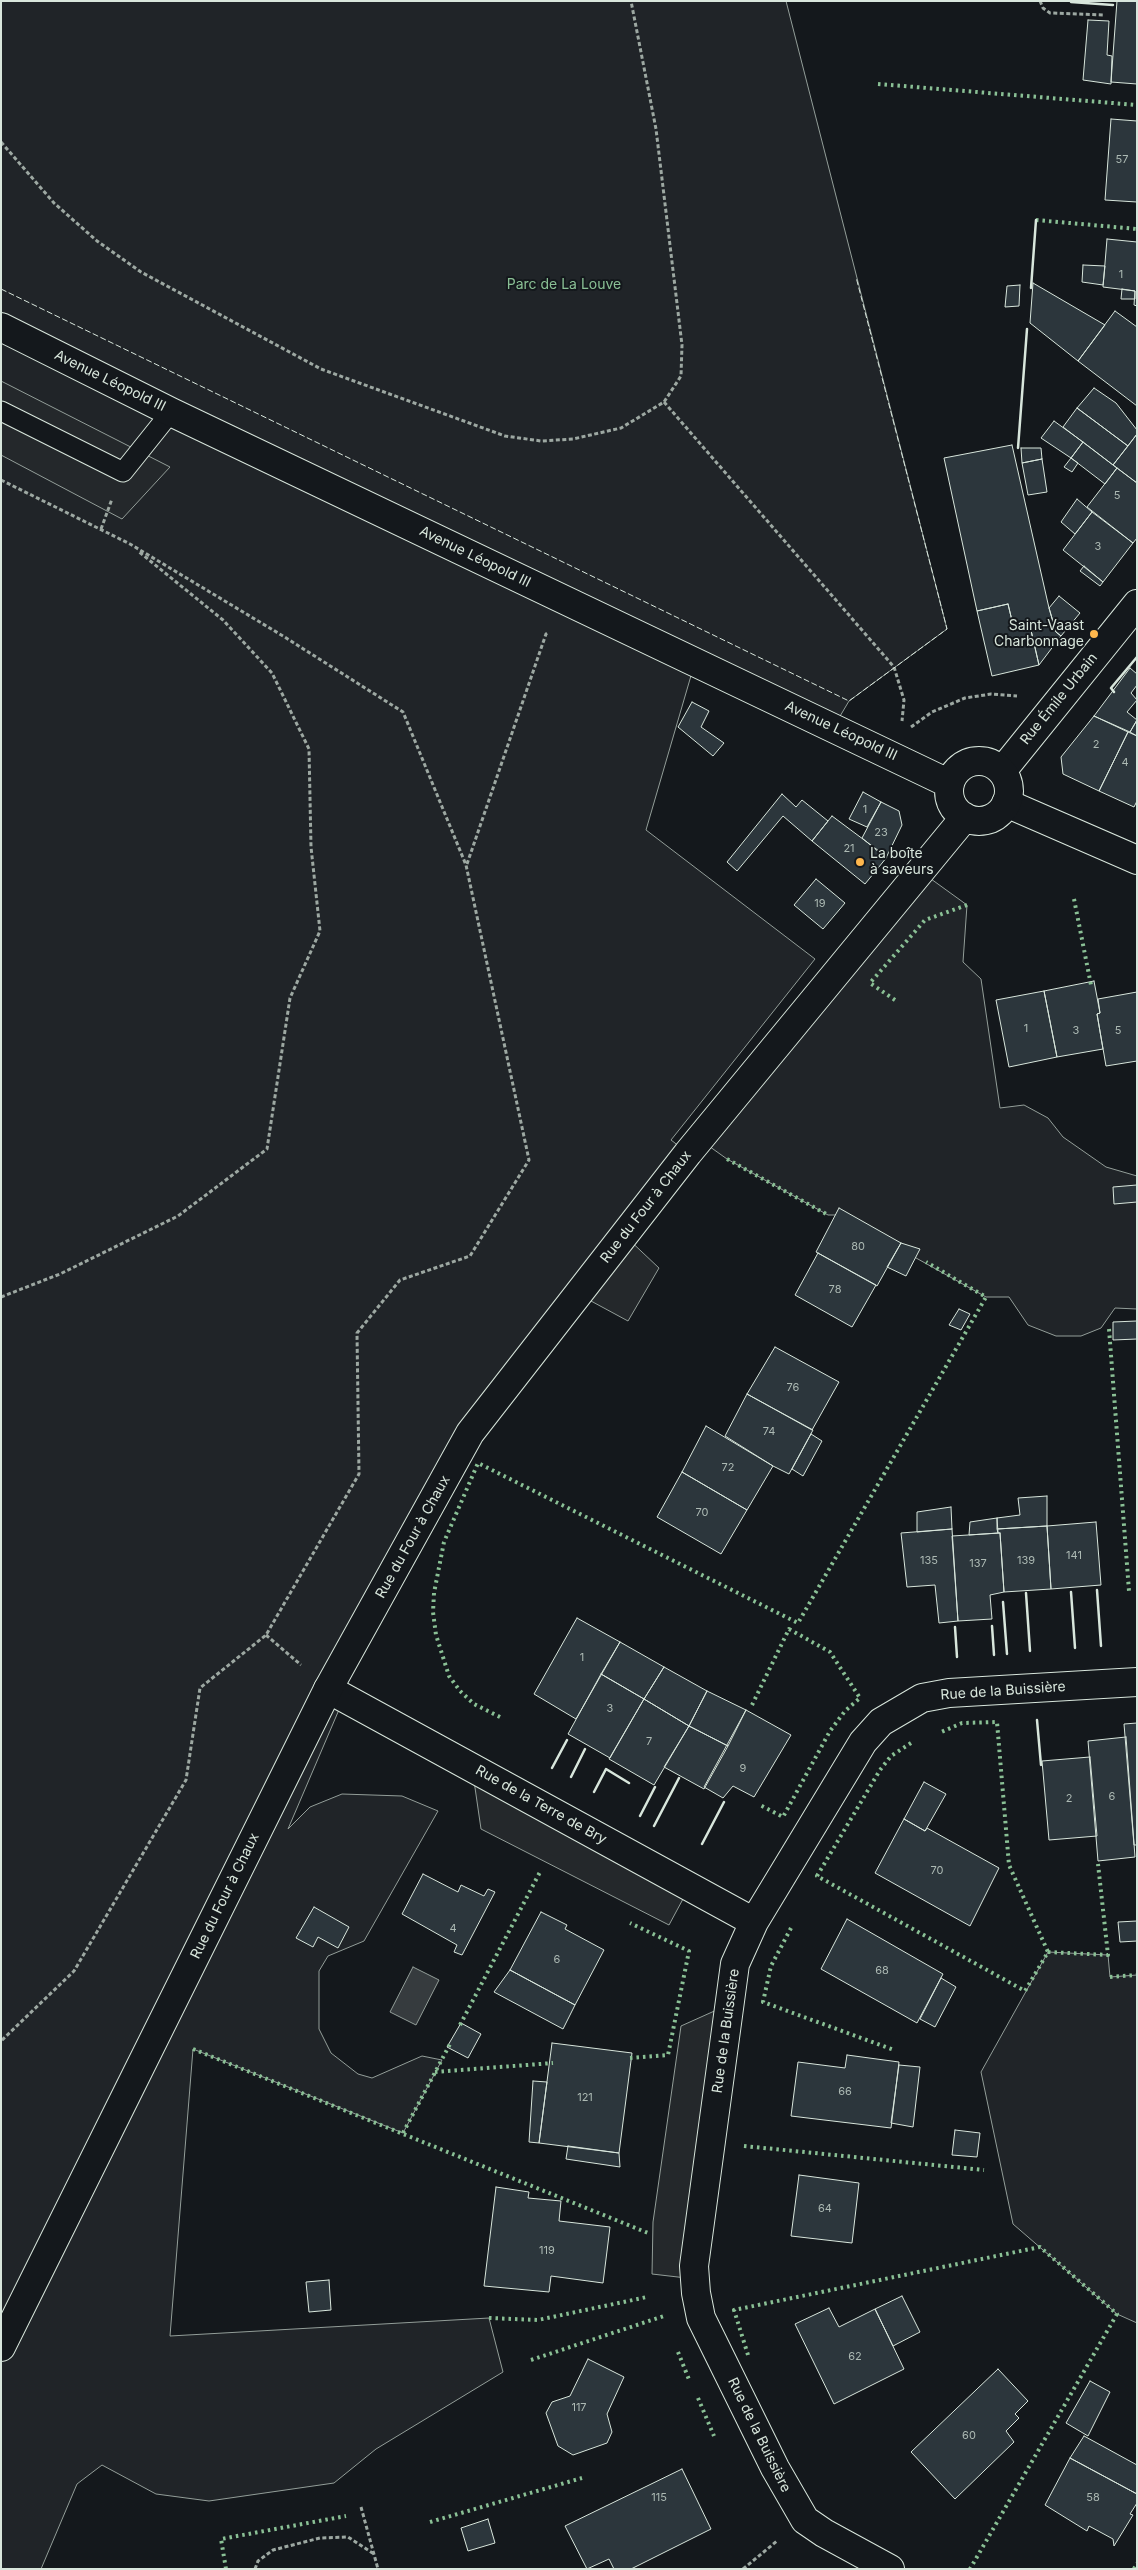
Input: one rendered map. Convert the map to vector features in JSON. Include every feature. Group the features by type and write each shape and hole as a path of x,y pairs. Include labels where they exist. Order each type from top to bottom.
{"street":[{"name":"Avenue Léopold III","path":"1,327 171,412 950,784"},
{"name":"Rue Émile Urbain","path":"1002,772 1137,604"},
{"path":"986,762 994,765 1002,772 1009,787 1006,803 1001,812 984,820 965,817 952,802 950,784 954,775 968,763 986,762"},
{"path":"1006,803 1137,860"},
{"name":"Rue du Four à Chaux","path":"1,2347 328,1689 470,1433 688,1153 965,817"},
{"name":"Rue de la Buissière","path":"890,2569 824,2533 805,2520 775,2468 701,2318 696,2293 694,2266 735,1964 754,1922 863,1742 881,1722 922,1698 949,1693 1137,1682"},
{"name":"Rue de la Terre de Bry","path":"328,1689 754,1922"}],"lane":[{"path":"1,411 122,472 171,412"}],"path":[{"path":"1,142 54,203 97,241 142,272 321,369 505,436 541,441 573,439 621,428 664,402 681,376 682,345 656,129 630,1"},
{"path":"1040,1 1043,8 1050,13 1103,15"},
{"path":"664,402 894,667 904,700 904,712 889,754"},
{"path":"1,480 130,544 283,636 403,712 466,865 529,1160 470,1256 400,1280 357,1333 359,1474 266,1634 200,1688 186,1780 74,1971 1,2041"},
{"path":"1,1297 60,1274 178,1216 267,1149 290,998 320,931 311,847 309,749 272,673 223,620 130,544"},
{"path":"466,865 546,634 586,610"},
{"path":"889,754 908,729 932,712 965,698 991,694 1021,696 1046,715"},
{"path":"266,1634 328,1689"},
{"path":"361,2507 378,2569"},
{"path":"742,2569 805,2520"},
{"path":"255,2569 258,2561 272,2550 320,2538 348,2537 374,2554"}],"green space":[{"name":"Parc de La Louve","path":"1,1 786,1 947,629 849,701 833,728 695,662 646,830 815,959 671,1140 688,1153 470,1433 328,1689 344,1698 288,1829 310,1807 342,1794 402,1796 438,1811 364,1941 328,1956 319,1971 319,2029 331,2053 358,2074 372,2078 422,2056 442,2060 403,2133 193,2049 170,2336 489,2318 503,2372 376,2449 334,2483 209,2501 156,2494 102,2465 77,2484 41,2569 1,2569"},
{"path":"920,871 967,905 963,962 981,979 1000,1108 1024,1105 1048,1118 1063,1137 1106,1167 1137,1176 1137,1309 1115,1308 1101,1328 1081,1336 1056,1336 1028,1325 1009,1297 986,1297 839,1215 828,1215 727,1159 699,1139"},
{"path":"1048,1952 1108,1955 1110,1977 1137,1975 1137,2323 1117,2314 1013,2224 981,2072"}],"shaded area":[{"path":"1,381 170,467 122,519 1,455"},
{"path":"624,1235 659,1268 628,1321 578,1294"},
{"path":"472,1767 690,1886 669,1925 481,1829"},
{"path":"413,1967 439,1980 416,2025 390,2012"},
{"path":"730,2004 695,2279 652,2274 653,2222 681,2026"}],"building":[{"path":"1117,1 1137,1 1137,84 1111,82"},
{"path":"1088,20 1109,21 1107,55 1112,56 1111,84 1083,80"},
{"path":"1111,119 1137,121 1137,202 1105,200"},
{"path":"1107,239 1137,242 1137,306 1134,305 1135,291 1103,287"},
{"path":"1083,265 1105,266 1103,285 1082,282"},
{"path":"1033,283 1105,325 1078,361 1030,323"},
{"path":"1020,285 1019,306 1005,307 1007,286"},
{"path":"1122,289 1135,291 1135,299 1121,299"},
{"path":"1115,311 1137,327 1137,406 1078,361"},
{"path":"1094,388 1116,403 1137,430 1137,434 1128,446 1077,408"},
{"path":"1077,408 1128,446 1113,465 1063,427"},
{"path":"1054,421 1083,442 1071,458 1041,438"},
{"path":"1137,434 1137,483 1113,465"},
{"path":"1083,442 1117,468 1105,484 1071,458"},
{"path":"1012,445 1049,608 1056,632 1061,636 1039,665 1030,626 1014,629 1008,604 977,611 944,458"},
{"path":"1021,448 1041,448 1042,459 1022,463"},
{"path":"1071,458 1078,463 1072,472 1064,467"},
{"path":"1042,459 1047,492 1028,495 1022,463"},
{"path":"1117,468 1137,483 1137,538 1133,543 1087,507"},
{"path":"1077,499 1092,512 1075,534 1061,522"},
{"path":"1092,512 1133,543 1103,582 1063,550"},
{"path":"1084,566 1103,582 1100,586 1080,571"},
{"path":"1059,596 1080,613 1061,636 1056,632 1049,608"},
{"path":"1008,604 1014,629 1030,626 1039,665 992,676 977,611"},
{"path":"1130,668 1137,674 1137,685 1131,693 1137,700 1127,712 1137,720 1130,732 1094,716"},
{"path":"692,702 709,711 701,727 724,743 713,756 678,727"},
{"path":"1094,716 1128,732 1099,791 1063,774 1061,757"},
{"path":"1137,720 1137,736 1130,732"},
{"path":"1128,732 1137,736 1137,801 1134,807 1099,791"},
{"path":"863,792 881,802 867,827 849,819"},
{"path":"782,794 796,807 802,800 828,821 812,841 783,816 737,871 727,862"},
{"path":"881,802 899,811 902,825 886,858 862,838"},
{"path":"832,816 887,857 865,884 812,841"},
{"path":"816,879 845,903 823,929 794,905"},
{"path":"1094,981 1100,1013 1097,1014 1103,1049 1057,1057 1044,991"},
{"path":"1044,991 1057,1057 1009,1067 996,1000"},
{"path":"1137,992 1137,1061 1106,1066 1097,1014 1100,1013 1098,999"},
{"path":"1137,1185 1137,1202 1114,1204 1113,1187"},
{"path":"839,1208 901,1243 877,1286 816,1252"},
{"path":"901,1243 920,1249 906,1276 887,1267"},
{"path":"818,1253 876,1285 852,1327 795,1295"},
{"path":"959,1309 970,1314 961,1330 949,1325"},
{"path":"1137,1321 1137,1339 1113,1340 1113,1322"},
{"path":"775,1347 839,1382 812,1430 747,1394"},
{"path":"747,1394 813,1430 789,1474 725,1436"},
{"path":"706,1426 773,1466 747,1510 682,1472"},
{"path":"811,1434 822,1441 803,1476 792,1469"},
{"path":"682,1472 747,1510 721,1554 657,1517"},
{"path":"1047,1496 1047,1526 997,1529 997,1518 1020,1515 1018,1498"},
{"path":"951,1507 952,1529 917,1532 917,1512"},
{"path":"997,1518 998,1533 969,1535 970,1522"},
{"path":"1096,1522 1101,1585 1051,1589 1047,1526"},
{"path":"1047,1526 1051,1589 1004,1592 1000,1533 998,1533 997,1529"},
{"path":"952,1529 958,1621 939,1623 935,1585 907,1587 901,1533"},
{"path":"1000,1533 1004,1592 990,1595 992,1619 958,1621 952,1536"},
{"path":"577,1618 620,1642 576,1719 534,1694"},
{"path":"620,1642 664,1667 644,1699 601,1674"},
{"path":"664,1667 707,1691 689,1726 644,1699"},
{"path":"601,1674 644,1699 610,1758 568,1734"},
{"path":"707,1691 746,1710 728,1746 689,1726"},
{"path":"644,1699 689,1726 654,1785 609,1759"},
{"path":"746,1710 791,1735 754,1797 733,1786 723,1798 704,1787"},
{"path":"1137,1723 1137,1845 1134,1845 1124,1724"},
{"path":"689,1726 728,1746 704,1789 664,1767"},
{"path":"1126,1737 1135,1857 1098,1861 1088,1741"},
{"path":"1090,1757 1097,1836 1049,1840 1042,1761"},
{"path":"924,1782 946,1794 925,1831 904,1819"},
{"path":"904,1819 925,1831 927,1828 999,1868 970,1926 875,1873"},
{"path":"423,1874 458,1892 461,1885 484,1896 488,1889 495,1892 462,1955 454,1952 457,1945 402,1914"},
{"path":"314,1907 349,1927 338,1948 318,1937 313,1947 296,1938"},
{"path":"541,1912 567,1925 565,1929 604,1950 575,2005 510,1970"},
{"path":"847,1919 943,1974 917,2023 821,1969"},
{"path":"1137,1921 1137,1941 1120,1942 1118,1922"},
{"path":"510,1970 575,2005 563,2029 494,1992"},
{"path":"941,1978 956,1987 935,2027 920,2019"},
{"path":"461,2023 481,2034 468,2058 447,2047"},
{"path":"552,2043 632,2053 619,2153 539,2143"},
{"path":"847,2055 899,2062 891,2128 791,2116 798,2062 845,2068"},
{"path":"899,2065 920,2067 913,2127 891,2123"},
{"path":"533,2081 547,2082 539,2143 529,2142"},
{"path":"955,2130 980,2133 977,2157 952,2155"},
{"path":"568,2146 619,2153 620,2167 566,2159"},
{"path":"799,2175 859,2183 852,2243 791,2236"},
{"path":"496,2187 529,2192 528,2198 561,2201 559,2221 610,2227 603,2283 551,2276 549,2292 484,2286"},
{"path":"329,2280 331,2310 309,2312 306,2282"},
{"path":"902,2296 920,2332 893,2346 875,2309"},
{"path":"829,2308 839,2327 875,2309 904,2369 834,2404 795,2324"},
{"path":"588,2359 624,2377 607,2414 612,2432 607,2443 573,2455 558,2446 546,2413 552,2402 570,2396"},
{"path":"998,2369 1028,2401 1015,2414 1019,2418 1006,2431 1014,2442 955,2499 911,2452"},
{"path":"1090,2381 1110,2392 1088,2436 1066,2423"},
{"path":"1084,2436 1137,2465 1137,2494 1070,2458"},
{"path":"1070,2458 1137,2494 1137,2503 1130,2514 1133,2515 1114,2546 1113,2539 1089,2526 1087,2531 1045,2505"},
{"path":"682,2469 711,2529 631,2569 614,2569 609,2559 587,2569 565,2526"},
{"path":"488,2519 495,2543 468,2551 461,2528"}],"hedge":[{"path":"878,84 1137,105"},
{"path":"1036,220 1137,229"},
{"path":"1074,899 1091,985"},
{"path":"895,1000 870,983 925,920 967,905"},
{"path":"727,1159 828,1215"},
{"path":"500,1717 474,1704 460,1691 449,1676 436,1635 433,1612 434,1593 444,1542 478,1463 798,1623 986,1297 926,1262"},
{"path":"1109,1329 1129,1591"},
{"path":"752,1705 789,1629 830,1652 860,1698 845,1711 830,1731 783,1817 760,1805"},
{"path":"911,1743 891,1756 880,1770 817,1876 1025,1991 1048,1952 1009,1865 997,1722 962,1723 939,1733"},
{"path":"1048,1952 1108,1955 1098,1864"},
{"path":"460,2025 540,1872"},
{"path":"630,1923 689,1951 668,2055 630,2058"},
{"path":"791,1928 771,1966 763,2002 894,2050"},
{"path":"1110,1977 1137,1975"},
{"path":"403,2133 450,2044"},
{"path":"193,2049 648,2233"},
{"path":"435,2072 553,2063"},
{"path":"744,2146 984,2170"},
{"path":"748,2355 734,2310 1040,2247 1117,2314 970,2569"},
{"path":"489,2318 538,2320 647,2297"},
{"path":"531,2360 664,2316"},
{"path":"678,2352 690,2382"},
{"path":"698,2398 714,2436"},
{"path":"430,2522 582,2478"},
{"path":"226,2569 221,2539 346,2516"},
{"path":"1134,2569 1137,2563"}],"fence":[{"path":"1,289 849,701 947,629 856,277"}],"wall":[{"path":"1071,2 1113,5"},
{"path":"1031,288 1036,220"},
{"path":"1018,448 1027,329"},
{"path":"1114,692 1111,688 1137,657"},
{"path":"1097,1590 1101,1646"},
{"path":"1071,1592 1075,1648"},
{"path":"1026,1593 1030,1651"},
{"path":"1003,1602 1007,1654"},
{"path":"992,1626 994,1655"},
{"path":"955,1627 957,1657"},
{"path":"1037,1720 1041,1765"},
{"path":"552,1768 567,1740"},
{"path":"571,1777 585,1749"},
{"path":"594,1792 606,1769 629,1783"},
{"path":"654,1826 679,1778"},
{"path":"640,1816 655,1787"},
{"path":"702,1844 724,1802"}],"place":[{"name":"Saint-Vaast Charbonnage","path":"1094,634"},
{"name":"La boîte à saveurs","path":"860,862"}]}
